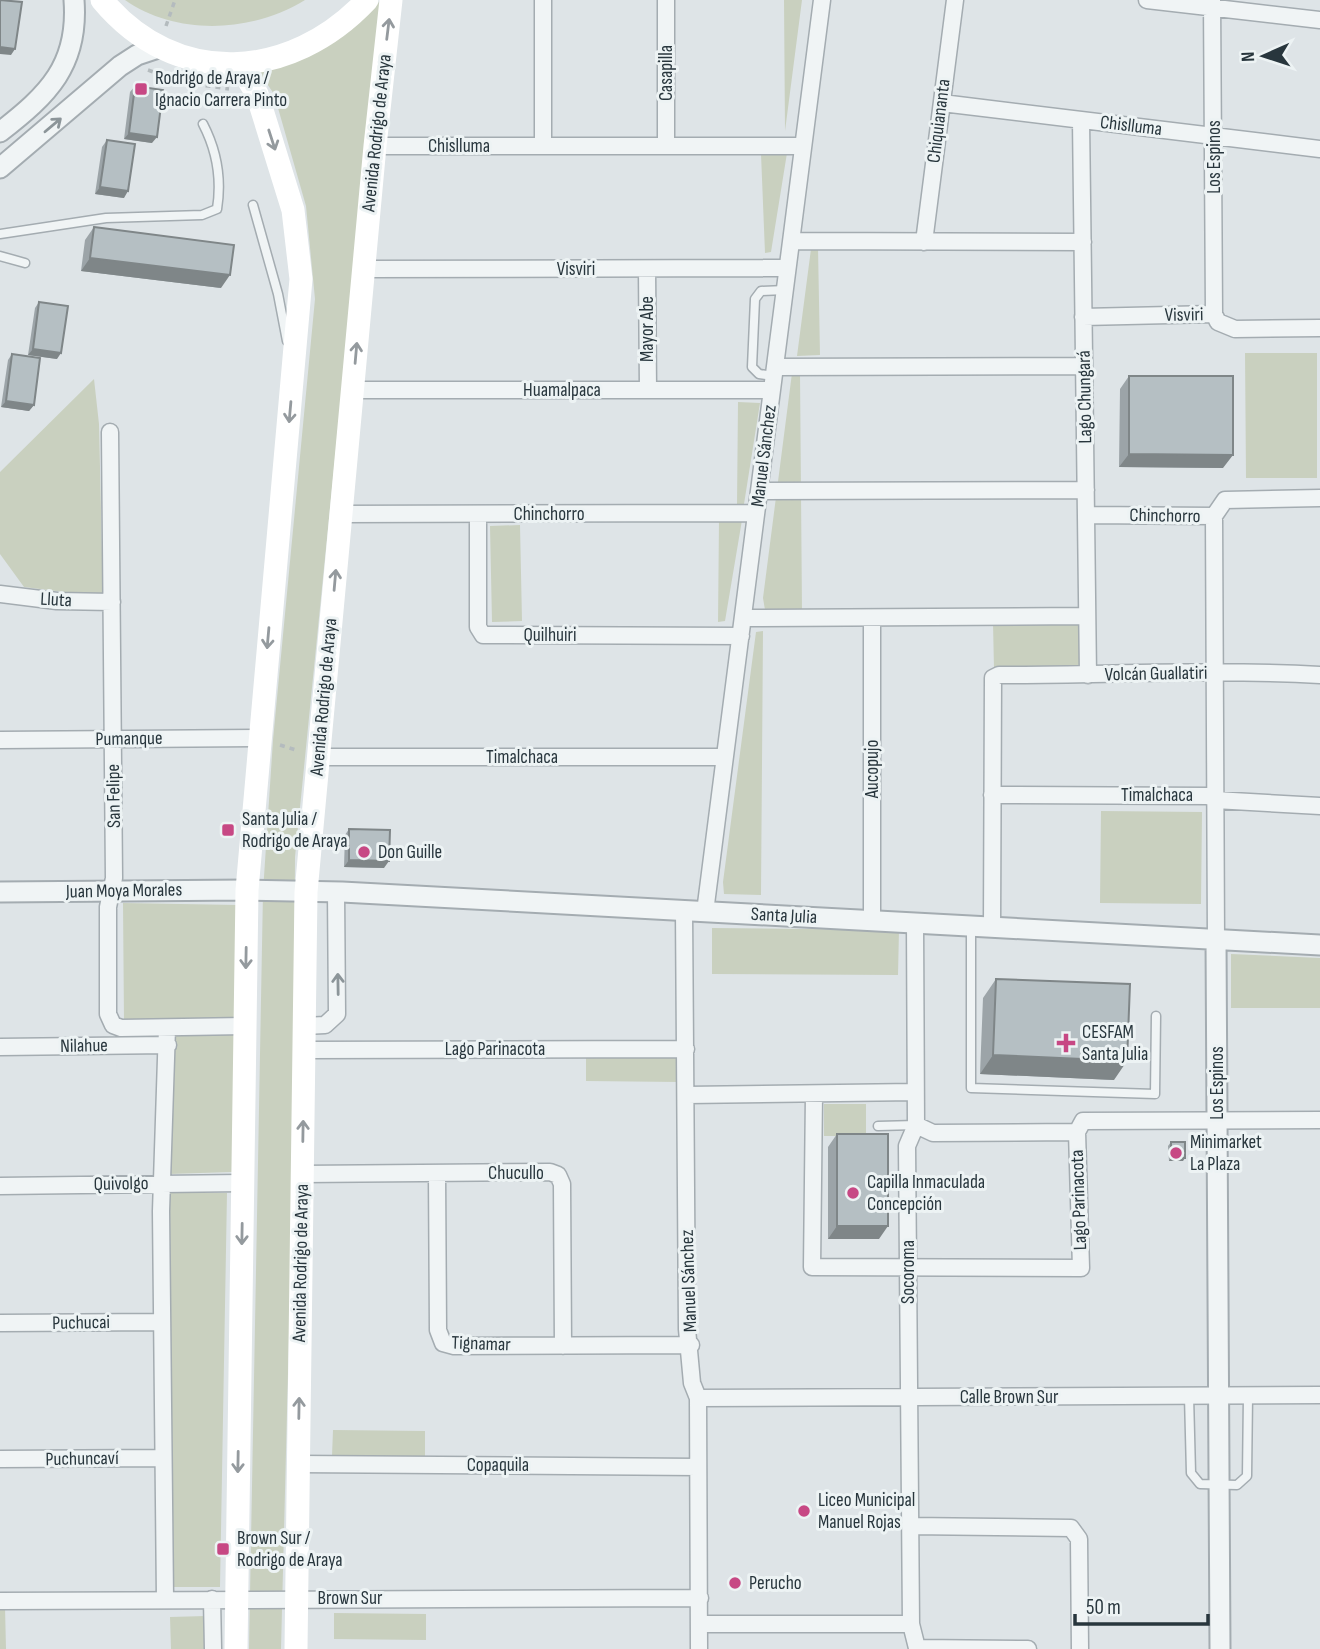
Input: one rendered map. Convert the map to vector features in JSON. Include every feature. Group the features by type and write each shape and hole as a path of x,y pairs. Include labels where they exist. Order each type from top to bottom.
{"main road":[{"path":"102,0 134,34 158,48 188,58 226,64 257,63 298,51 330,34 367,0"},
{"name":"Avenida Rodrigo de Araya","path":"296,1649 306,892 391,0"},
{"path":"226,64 246,76 257,94 286,184 299,245 300,301 247,890 236,1649"}],"street":[{"path":"0,131 31,107 61,72 71,43 74,0"},
{"path":"543,0 543,146"},
{"name":"Casapilla","path":"666,0 666,146"},
{"name":"Manuel Sánchez","path":"705,912 822,0"},
{"name":"Chiquiananta","path":"924,242 955,0"},
{"path":"1147,0 1212,4 1320,20"},
{"name":"Los Espinos","path":"1212,4 1214,314"},
{"path":"0,169 120,66 137,55 158,48"},
{"name":"Chislluma","path":"942,103 1320,149"},
{"name":"Lago Chungará","path":"1081,120 1088,675"},
{"name":"Chislluma","path":"375,146 803,146"},
{"path":"791,241 1083,242"},
{"name":"Visviri","path":"364,269 788,268"},
{"name":"Mayor Abe","path":"647,269 648,390"},
{"name":"Visviri","path":"1083,317 1214,314 1218,322 1235,329 1320,327"},
{"name":"Huamalpaca","path":"352,390 648,390 774,377 1084,366"},
{"name":"San Felipe","path":"110,432 114,878 108,907 110,1020 121,1028 245,1026"},
{"path":"759,491 1086,490"},
{"name":"Chinchorro","path":"1086,515 1214,516 1225,500 1320,498"},
{"name":"Chinchorro","path":"341,514 756,513"},
{"name":"Quilhuiri","path":"478,514 478,627 483,635 741,636"},
{"name":"Los Espinos","path":"1214,516 1220,1649"},
{"name":"Lluta","path":"0,594 57,601 112,602"},
{"path":"743,618 1087,616"},
{"name":"Aucopujo","path":"872,618 872,921"},
{"name":"Volcán Guallatiri","path":"992,795 993,678 1214,673 1231,670 1320,675"},
{"name":"Pumanque","path":"0,740 259,738"},
{"name":"Timalchaca","path":"318,757 725,757"},
{"path":"992,795 992,928"},
{"name":"Timalchaca","path":"992,795 1209,796 1215,800 1320,806"},
{"name":"Santa Julia","path":"247,890 336,892 1320,945"},
{"name":"Juan Moya Morales","path":"0,892 247,890"},
{"path":"304,1026 325,1025 337,1014 336,892"},
{"name":"Manuel Sánchez","path":"684,911 687,1329 691,1345 692,1383 698,1398 699,1649"},
{"name":"Socoroma","path":"911,1624 907,1146 916,1125 915,923"},
{"path":"165,1600 162,1184 167,1028"},
{"name":"Nilahue","path":"0,1047 168,1045"},
{"name":"Lago Parinacota","path":"304,1050 686,1049"},
{"path":"687,1094 915,1092"},
{"path":"814,1094 812,1267 908,1268"},
{"name":"Lago Parinacota","path":"908,1268 1081,1268 1077,1132 1080,1124 1086,1120 1320,1120"},
{"name":"Lago Parinacota","path":"916,1125 933,1133 1077,1132"},
{"name":"Chucullo","path":"302,1174 550,1172 558,1175 562,1184 563,1346"},
{"name":"Tignamar","path":"438,1173 440,1340 448,1346 691,1345"},
{"name":"Quivolgo","path":"0,1186 243,1182"},
{"name":"Puchucai","path":"0,1324 162,1322"},
{"name":"Calle Brown Sur","path":"698,1398 1320,1395"},
{"name":"Puchuncaví","path":"0,1459 163,1458"},
{"name":"Copaquila","path":"298,1464 698,1466"},
{"path":"910,1526 1070,1528 1079,1539 1080,1649"},
{"name":"Brown Sur","path":"0,1601 700,1598"},
{"path":"212,1599 213,1649"},
{"path":"700,1624 911,1624 917,1648 1028,1649"}],"lane":[{"path":"0,234 106,218 201,215 217,209 220,193 216,149 203,124"},
{"path":"253,205 278,294 293,383"},
{"path":"0,256 25,263"},
{"path":"774,377 759,374 752,367 755,299 761,291 785,290"},
{"path":"971,926 971,1088 1155,1094 1156,1016"},
{"path":"878,1125 916,1125"},
{"path":"1189,1396 1191,1473 1200,1484 1237,1485 1247,1476 1248,1396"}],"path":[{"path":"158,48 175,0"},
{"path":"146,69 180,82 257,94"},
{"path":"259,738 318,757"}],"green space":[{"path":"125,0 305,0 262,19 214,26 167,20 145,12"},
{"path":"381,0 295,857 293,1176 281,1649 249,1649 263,892 273,740 315,299 306,206 274,94 259,72 310,54 340,36"},
{"path":"784,0 802,0 785,131"},
{"path":"787,153 771,252 765,253 761,154"},
{"path":"818,247 820,355 797,356 811,249"},
{"path":"1245,353 1317,353 1317,478 1246,478"},
{"path":"792,373 800,373 802,611 765,610 763,598"},
{"path":"94,379 99,424 103,597 24,587 0,554 0,472"},
{"path":"738,402 760,403 744,504 737,505"},
{"path":"719,520 742,520 725,621 718,622"},
{"path":"520,525 522,621 492,622 490,526"},
{"path":"1079,622 1080,667 994,669 993,623"},
{"path":"763,631 761,895 724,894 723,882 756,632"},
{"path":"1101,811 1202,812 1201,904 1100,903"},
{"path":"123,903 238,905 232,1172 169,1174 176,1021 124,1020"},
{"path":"712,928 899,930 898,975 712,974"},
{"path":"1231,954 1320,958 1320,1008 1231,1008"},
{"path":"586,1055 679,1056 679,1082 586,1081"},
{"path":"824,1104 866,1104 866,1136 824,1136"},
{"path":"170,1193 227,1193 220,1587 171,1587"},
{"path":"333,1430 425,1431 425,1457 332,1456"},
{"path":"0,1607 5,1607 6,1649 0,1649"},
{"path":"334,1613 426,1614 426,1640 334,1639"},
{"path":"206,1616 207,1649 171,1649 170,1617"}],"building":[{"path":"0,0 22,2 15,49 0,47"},
{"path":"135,86 163,90 157,137 129,133"},
{"path":"107,140 135,144 128,191 100,187"},
{"path":"94,227 234,245 230,275 90,258"},
{"path":"39,302 68,306 61,353 33,349"},
{"path":"12,354 40,358 34,405 6,401"},
{"path":"1129,376 1233,376 1233,455 1129,454"},
{"name":"Don Guille","path":"349,829 390,830 389,861 349,860"},
{"path":"996,979 1130,984 1127,1061 993,1055"},
{"name":"Capilla Inmaculada Concepción","path":"837,1134 888,1134 888,1226 837,1226"},
{"name":"Minimarket La Plaza","path":"1171,1142 1185,1142 1185,1158 1171,1158"}],"place":[{"name":"Rodrigo de Araya / Ignacio Carrera Pinto","path":"141,89"},
{"name":"Santa Julia / Rodrigo de Araya","path":"228,830"},
{"name":"Don Guille","path":"364,852"},
{"name":"CESFAM Santa Julia","path":"1066,1043"},
{"name":"Minimarket La Plaza","path":"1176,1153"},
{"name":"Capilla Inmaculada Concepción","path":"853,1193"},
{"name":"Liceo Municipal Manuel Rojas","path":"804,1511"},
{"name":"Brown Sur / Rodrigo de Araya","path":"223,1549"},
{"name":"Perucho","path":"735,1583"}]}
